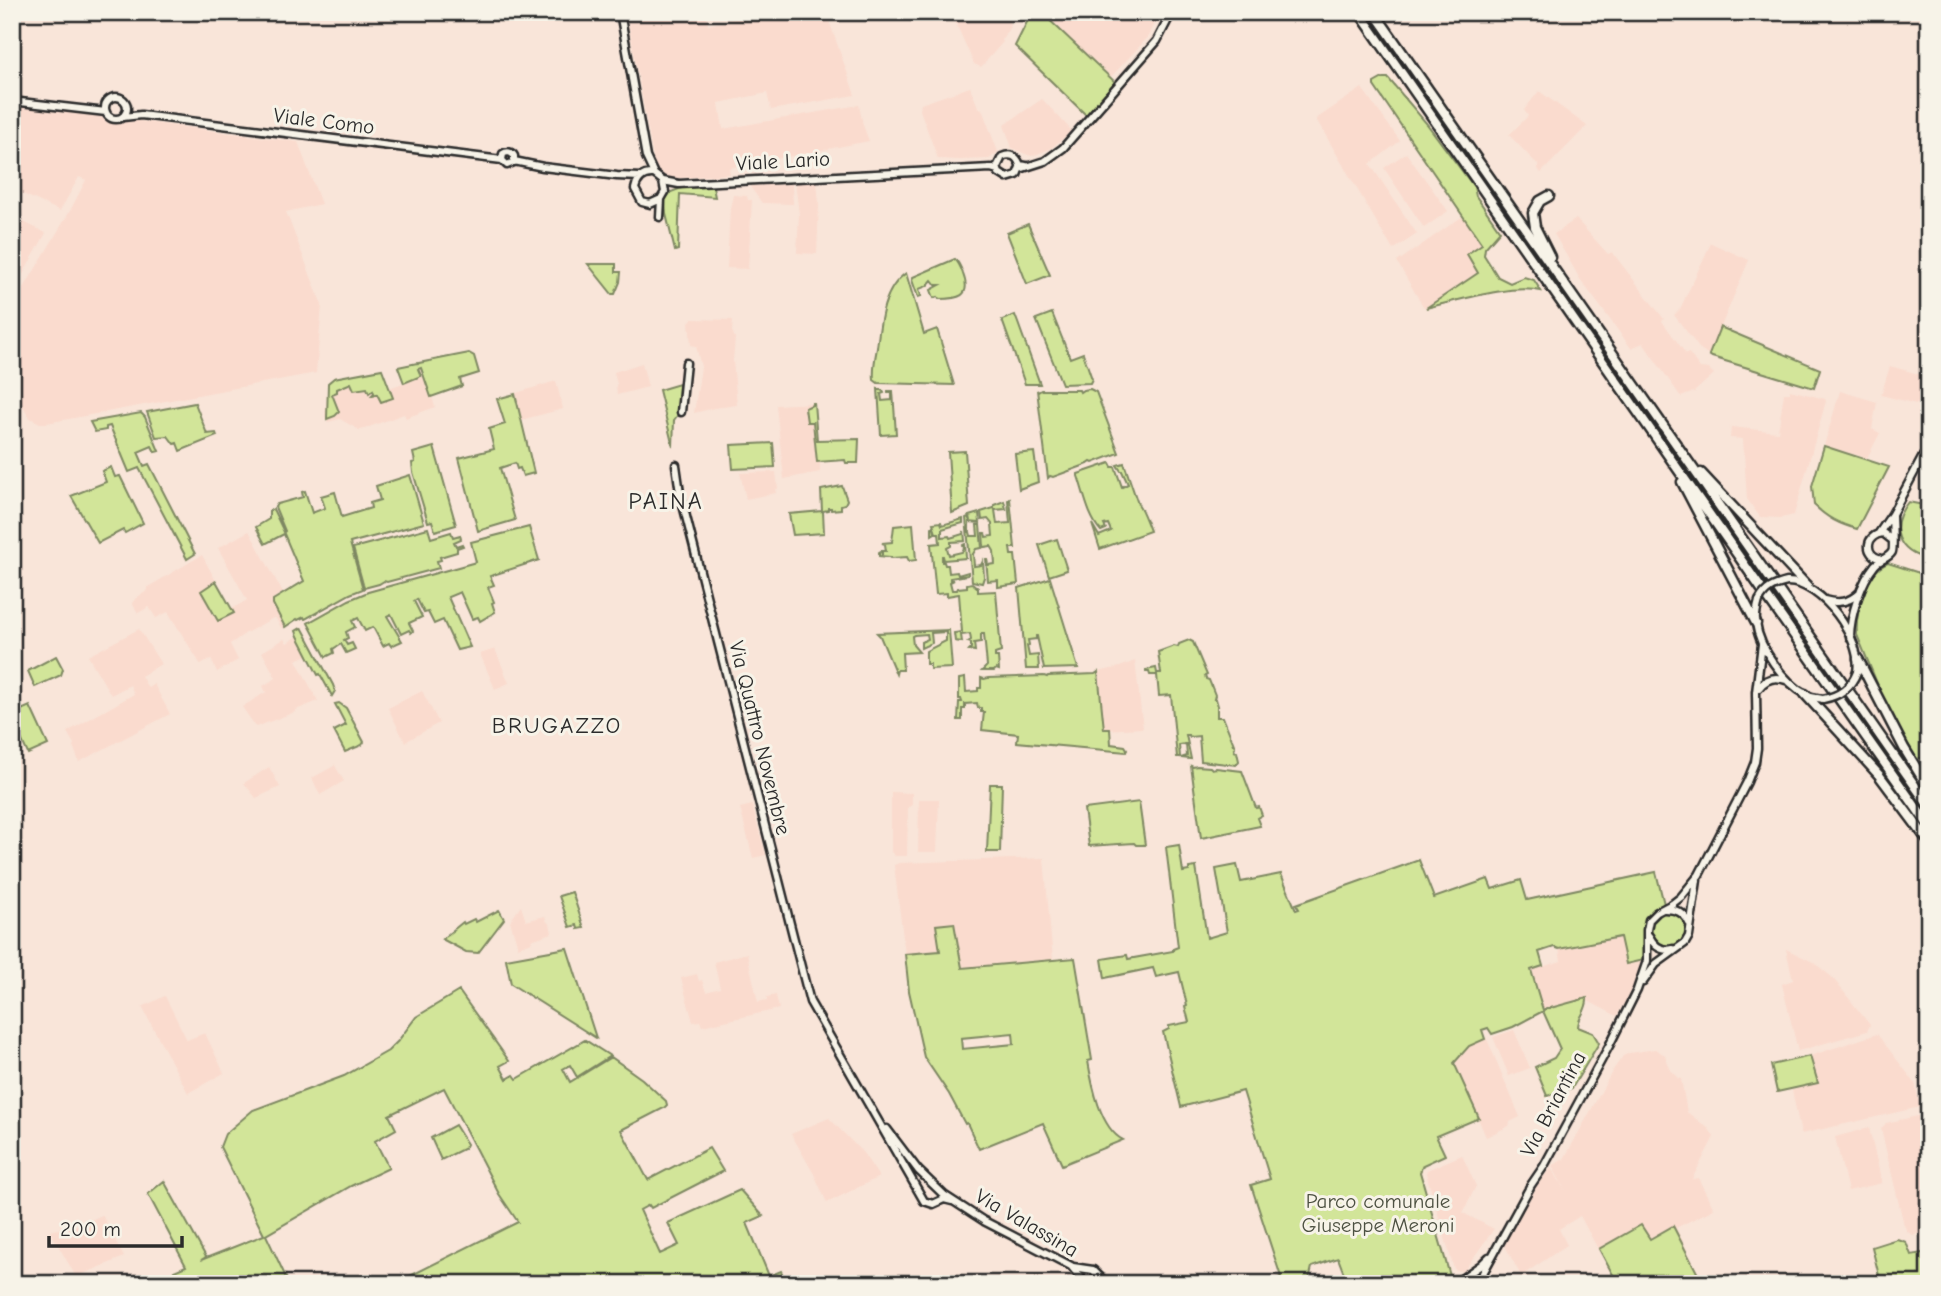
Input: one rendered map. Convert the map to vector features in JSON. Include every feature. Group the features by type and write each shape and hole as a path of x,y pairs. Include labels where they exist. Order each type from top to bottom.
{"highway":[{"path":"1359,12 1929,826"},
{"path":"1374,12 1929,806"},
{"path":"1549,197 1537,204 1533,219 1560,278"},
{"path":"1681,452 1807,586"},
{"path":"1670,457 1756,623"},
{"path":"1858,659 1904,748 1929,789"},
{"path":"1805,694 1879,775 1929,842"}],"main road":[{"path":"620,12 646,157 654,174 663,181 665,192 661,200 660,217 650,204"},
{"path":"1022,167 1017,158 1010,155 1002,157 996,167 1004,177 1011,178 1017,175 1022,167 1045,161 1063,148 1157,41 1172,12"},
{"path":"89,109 118,97 141,115"},
{"path":"108,100 105,108 111,118 123,117 127,104"},
{"path":"12,101 106,112"},
{"name":"Viale Como","path":"123,117 141,115 502,160 507,165 514,161 617,176"},
{"path":"635,189 642,176 646,157"},
{"name":"Viale Lario","path":"663,181 679,184 996,167"},
{"path":"617,176 654,174"},
{"path":"617,176 635,189 642,202 650,204 661,200"},
{"name":"Viale Lario","path":"665,192 679,184"},
{"path":"681,412 685,362"},
{"path":"1850,637 1853,614 1869,573 1870,539 1879,533 1892,514 1929,445"},
{"name":"Via Quattro Novembre","path":"676,465 744,749 810,1002 847,1065"},
{"path":"1869,573 1881,559 1893,551 1892,514"},
{"path":"1879,533 1886,534 1892,540"},
{"path":"1870,553 1881,559"},
{"path":"1787,582 1807,586 1824,600 1838,617 1850,637 1858,659 1857,672 1846,690 1824,699 1805,694 1789,681 1773,663 1762,644 1756,623 1759,601 1772,587 1787,582"},
{"path":"1824,600 1836,603 1848,601 1863,589"},
{"path":"1699,875 1681,897 1654,914 1650,920 1648,935 1651,942 1662,949 1678,948 1689,936 1694,892 1699,875 1748,782 1755,762 1756,692 1762,644"},
{"path":"1756,692 1764,681 1771,678 1779,677 1789,681"},
{"path":"1663,909 1680,912 1690,929"},
{"name":"Via Briantina","path":"1477,1284 1637,989 1647,961 1648,935"},
{"name":"Via Briantina","path":"1637,989 1656,964 1678,948"},
{"path":"847,1065 924,1201 929,1203 939,1200 941,1196 937,1188 925,1187 922,1196"},
{"name":"Via Valassina","path":"847,1065 884,1126 918,1170 937,1188 984,1221 1071,1266 1084,1281"},
{"name":"Via Valassina","path":"939,1200 952,1201"},
{"name":"Via Briantina","path":"1456,1282 1481,1265 1495,1251"},
{"path":"1071,1266 1093,1270 1107,1284"},
{"path":"1084,1281 1082,1274 1086,1270"},
{"path":"1094,1284 1097,1275"},
{"path":"1456,1282 1464,1280 1471,1284"}],"shaded area":[{"path":"625,12 706,12 708,25 755,15 755,12 826,12 855,95 771,110 767,93 719,103 723,129 859,105 869,141 729,168 730,174 669,179 656,172"},
{"path":"951,12 1015,12 1003,42 981,67 974,64"},
{"path":"1041,12 1156,12 1156,21 1149,36 1111,77"},
{"path":"970,87 978,107 982,109 998,152 989,159 938,159 920,110 921,104"},
{"path":"1362,88 1400,141 1370,164 1417,234 1393,250 1316,119"},
{"path":"1539,91 1587,126 1541,173 1538,165 1509,135 1528,116 1524,110"},
{"path":"1042,99 1072,131 1050,149 1032,156 1012,148 1004,125"},
{"path":"27,106 99,113 105,120 113,123 132,120 298,142 321,204 286,212 322,305 316,373 47,423 30,418 12,387 12,308 86,180 79,177 60,211 12,189 12,117"},
{"path":"1406,153 1448,211 1424,228 1384,168"},
{"path":"817,181 817,254 797,253 799,214 795,182"},
{"path":"792,184 793,204 762,203 751,188 751,186"},
{"path":"733,195 747,196 748,200 752,200 748,269 727,268"},
{"path":"12,216 46,233 12,294"},
{"path":"1463,216 1483,245 1479,273 1426,308 1397,262"},
{"path":"1576,219 1608,254 1612,252 1664,319 1662,321 1686,354 1689,353 1700,368 1709,369 1714,374 1694,392 1681,397 1643,343 1631,348 1580,279 1554,234"},
{"path":"1711,243 1749,260 1709,355 1699,348 1674,315 1680,309"},
{"path":"692,319 733,320 737,405 694,413 701,367 696,346 691,345 689,322"},
{"path":"469,353 474,356 479,373 460,379 462,386 432,397 435,407 406,418 404,414 361,430 340,419 328,422 325,416 328,383 334,378 382,369 389,388 403,383 398,367"},
{"path":"642,363 648,387 617,395 614,372"},
{"path":"1890,366 1929,377 1929,384 1919,403 1881,395"},
{"path":"556,381 563,409 505,424 497,399"},
{"path":"1790,390 1826,401 1794,515 1781,518 1760,517 1747,499 1743,439 1730,438 1731,427 1778,432 1784,393 1790,393"},
{"path":"1840,391 1877,402 1872,429 1880,433 1867,458 1824,446"},
{"path":"814,403 817,440 838,440 839,460 820,462 820,472 784,479 776,405"},
{"path":"776,472 776,493 746,499 740,473"},
{"path":"249,531 283,593 272,602 285,627 282,629 275,617 246,633 230,644 238,660 217,672 211,659 201,665 168,612 156,618 149,607 138,613 132,603 147,591 148,587 202,555 216,581 201,592 217,621 234,613 232,609 247,600 218,548"},
{"path":"139,629 161,664 141,676 148,688 154,684 170,714 79,762 67,732 134,694 130,685 111,695 88,656"},
{"path":"298,636 308,655 296,660 318,701 256,727 242,707 266,692 263,686 276,678 262,652 284,639 287,643"},
{"path":"495,649 509,683 495,689 480,654"},
{"path":"1135,661 1143,728 1104,730 1098,672"},
{"path":"422,691 439,723 405,742 388,708"},
{"path":"334,764 344,781 320,795 312,778"},
{"path":"269,767 280,787 256,798 244,783"},
{"path":"891,792 912,793 912,806 908,807 907,856 895,856 891,852"},
{"path":"919,799 939,799 937,852 918,852"},
{"path":"752,805 766,855 753,858 740,808"},
{"path":"1044,858 1053,960 961,968 954,924 940,951 905,954 894,865"},
{"path":"521,906 526,921 545,916 552,933 518,947 510,921"},
{"path":"1624,915 1643,951 1640,975 1617,1016 1587,998 1543,1010 1532,970 1561,961 1559,949 1575,946 1579,929"},
{"path":"1786,949 1813,962 1832,977 1870,1025 1867,1031 1798,1051 1782,984 1793,980"},
{"path":"747,953 758,1002 776,995 779,1009 702,1026 700,1021 693,1022 681,978 697,974 706,992 720,988 714,962"},
{"path":"165,996 187,1040 205,1033 224,1073 188,1093 142,1007"},
{"path":"1514,1030 1530,1068 1509,1076 1493,1037"},
{"path":"1877,1034 1915,1083 1920,1107 1801,1134 1792,1090 1818,1083 1810,1056"},
{"path":"1487,1039 1520,1117 1510,1122 1509,1126 1486,1137 1455,1064 1469,1046"},
{"path":"1655,1049 1665,1055 1671,1071 1681,1079 1687,1112 1709,1129 1714,1137 1692,1179 1698,1178 1714,1209 1676,1228 1704,1284 1617,1284 1580,1216 1559,1229 1567,1245 1521,1276 1504,1244 1540,1181 1551,1168 1565,1190 1552,1166 1564,1159 1613,1070 1623,1056 1629,1053"},
{"path":"1922,1115 1929,1121 1929,1232 1912,1235 1904,1225 1881,1129 1886,1123"},
{"path":"829,1118 863,1153 879,1177 827,1203 791,1134"},
{"path":"1869,1128 1882,1183 1848,1191 1835,1137"},
{"path":"1462,1155 1476,1186 1463,1213 1494,1229 1463,1272 1454,1269 1426,1173 1427,1170"},
{"path":"102,1215 124,1257 75,1275 50,1231 82,1224"}],"green space":[{"path":"1032,12 1041,12 1115,82 1086,115 1015,46"},
{"path":"1388,78 1427,124 1474,187 1476,196 1500,231 1485,248 1484,255 1498,277 1510,283 1524,277 1534,280 1541,291 1499,291 1426,308 1478,273 1467,254 1482,244 1374,86 1374,83"},
{"path":"684,187 713,187 715,197 680,194 678,250 675,251 665,199 671,192"},
{"path":"1028,224 1050,275 1027,284 1007,233"},
{"path":"955,259 965,282 966,288 962,295 934,298 931,290 940,285 936,285 932,280 919,289 921,296 918,297 913,277"},
{"path":"588,264 616,264 616,272 621,272 615,294 612,294"},
{"path":"906,273 924,334 937,329 954,385 878,383 874,380 884,307 892,288"},
{"path":"1052,313 1070,358 1083,353 1092,379 1090,383 1062,384 1036,319"},
{"path":"1015,315 1040,384 1025,384 1002,320"},
{"path":"1720,327 1820,369 1814,388 1712,357 1709,355"},
{"path":"469,353 474,356 479,373 460,379 462,386 431,397 421,368 418,369 421,376 404,383 398,367 418,364"},
{"path":"382,369 393,398 381,402 377,394 372,395 373,390 369,393 367,388 354,390 351,383 332,394 339,412 327,419 328,383 334,378"},
{"path":"679,384 677,416 674,420 673,447 659,390"},
{"path":"878,389 884,393 881,394 882,401 892,400 892,393 888,391 893,391 896,434 881,435"},
{"path":"1090,389 1096,392 1119,453 1048,478 1037,390 1080,392"},
{"path":"515,394 534,473 523,476 515,463 500,468 515,520 478,531 459,458 494,449 489,429 505,424 497,399"},
{"path":"195,403 207,434 216,433 217,436 180,451 177,443 174,444 168,436 156,437 147,412"},
{"path":"812,403 817,440 859,439 858,463 846,463 845,460 817,462 813,422 807,422 805,408"},
{"path":"141,413 159,451 155,452 152,446 138,452 144,466 149,464 195,554 187,559 139,468 129,472 110,426 106,427 106,430 95,432 90,422"},
{"path":"773,443 775,467 733,469 731,445"},
{"path":"1824,446 1889,467 1857,529 1834,520 1814,505 1812,486"},
{"path":"434,447 456,525 435,531 432,521 428,522 412,463 415,462 413,453"},
{"path":"965,451 969,506 952,513 948,452"},
{"path":"1034,452 1038,482 1019,489 1015,454"},
{"path":"1110,463 1115,467 1122,487 1128,484 1117,465 1124,463 1150,531 1100,549 1092,524 1099,536 1111,531 1108,524 1104,525 1106,529 1101,531 1093,519 1078,474"},
{"path":"111,467 115,477 120,476 143,523 98,543 71,496 106,482 102,471"},
{"path":"410,475 424,523 350,543 363,589 285,627 273,600 304,581 284,534 265,544 256,527 269,519 269,511 273,509 284,532 275,507 277,504 303,497 302,492 305,491 312,513 325,508 321,496 335,492 342,517 371,508 370,503 380,500 376,486"},
{"path":"842,486 847,500 841,505 841,509 828,508 823,511 824,533 793,535 789,514 822,511 821,490"},
{"path":"1010,499 1015,548 1010,548 1011,555 1015,555 1018,584 998,587 998,580 988,581 986,559 988,565 995,564 994,551 991,546 984,547 983,533 986,537 993,536 992,524 988,519 982,520 981,512 1004,501 1006,509 995,510 997,524 1010,523"},
{"path":"1908,502 1929,506 1929,559 1909,551 1899,538 1898,521"},
{"path":"979,513 980,523 969,522 969,532 971,536 978,536 977,525 980,525 982,548 976,549 973,554 974,566 981,565 983,561 982,583 972,581 966,518 970,521 969,516"},
{"path":"963,519 963,523 942,529 942,537 950,538 963,534 964,531 965,541 951,542 951,546 947,548 949,555 962,552 965,544 966,558 944,560 942,556 942,562 948,565 949,573 957,572 958,575 968,572 968,575 950,578 954,580 950,582 952,590 967,587 967,584 972,583 978,588 978,592 996,591 1001,652 995,654 995,657 998,657 999,670 982,671 987,666 984,634 981,634 981,642 974,643 975,651 969,650 970,634 961,635 962,642 955,641 954,633 962,632 959,594 936,594 931,544 940,543 939,533 936,533 934,527 935,533 932,535 933,523 941,522 942,525"},
{"path":"913,524 916,560 879,556 879,552 881,551 882,555 882,551 886,551 885,544 882,543 892,542 894,526"},
{"path":"529,527 539,560 490,576 494,585 488,587 495,612 480,621 478,617 472,619 460,592 448,597 470,647 457,650 443,620 434,624 417,599 414,601 422,617 409,623 413,631 411,633 409,630 401,634 391,614 387,616 402,641 383,646 373,627 365,631 358,618 352,621 355,627 346,632 348,638 344,640 347,645 352,643 355,649 346,653 341,644 333,649 334,653 326,657 308,623 368,592 476,562 471,542"},
{"path":"428,528 431,538 451,532 453,537 460,535 461,539 454,542 456,546 463,546 457,548 457,552 440,557 441,560 437,561 439,568 364,588 353,548"},
{"path":"1057,539 1067,570 1049,576 1039,545"},
{"path":"1888,563 1929,576 1929,731 1922,732 1926,757 1917,759 1891,717 1857,635 1860,605 1868,584 1880,568"},
{"path":"1050,578 1078,668 1044,669 1036,636 1036,639 1028,640 1027,646 1029,656 1038,655 1039,669 1026,669 1019,588"},
{"path":"216,581 234,613 218,621 201,591"},
{"path":"301,628 333,685 335,691 332,696 298,636 296,631"},
{"path":"949,630 952,668 930,669 930,664 926,664 926,651 946,641 946,632 931,633 932,643 921,648 921,642 928,639 927,634 912,636 913,645 919,652 902,653 903,670 897,670 896,674 877,633"},
{"path":"1189,640 1193,642 1207,675 1206,679 1209,680 1215,695 1217,717 1223,717 1235,747 1234,751 1237,752 1239,761 1236,765 1201,761 1199,736 1186,735 1191,759 1181,758 1187,756 1186,744 1179,745 1180,757 1177,757 1171,695 1159,696 1157,675 1150,675 1146,670 1156,668 1157,673 1161,673 1158,652 1178,647"},
{"path":"56,656 63,669 61,675 35,687 28,671"},
{"path":"1098,672 1104,729 1110,729 1111,744 1125,746 1126,752 1017,742 1018,734 982,730 984,712 981,712 977,703 965,704 962,720 958,720 959,702 962,702 959,699 959,679 965,678 966,692 978,691 978,688 981,688 981,678 1047,677"},
{"path":"339,703 346,708 364,742 345,752 334,731 346,725 335,704"},
{"path":"30,706 48,745 28,754 12,714"},
{"path":"1191,766 1242,771 1256,808 1259,807 1262,815 1257,818 1260,826 1201,838"},
{"path":"990,784 1002,784 1000,852 987,852"},
{"path":"1139,802 1145,845 1134,843 1089,846 1084,809"},
{"name":"Parco comunale Giuseppe Meroni","path":"1179,845 1183,872 1196,867 1207,938 1227,932 1216,869 1237,865 1241,882 1281,874 1296,910 1299,909 1296,904 1419,860 1434,898 1488,879 1492,889 1521,880 1527,900 1656,872 1664,904 1650,916 1644,928 1643,960 1626,964 1620,937 1559,949 1554,947 1539,952 1543,966 1531,970 1543,1010 1587,998 1578,1027 1593,1033 1599,1043 1572,1088 1547,1096 1535,1067 1554,1058 1560,1049 1543,1011 1513,1027 1492,1034 1488,1028 1482,1030 1485,1039 1469,1046 1454,1063 1479,1118 1436,1136 1445,1155 1423,1165 1420,1172 1450,1276 1446,1284 1348,1284 1338,1258 1312,1267 1308,1284 1277,1284 1275,1279 1281,1277 1251,1185 1270,1179 1243,1091 1181,1107 1163,1032 1169,1029 1169,1026 1189,1022 1179,972 1156,977 1153,968 1105,978 1102,959 1127,955 1128,959 1173,951 1178,947 1166,847"},
{"path":"572,892 584,928 578,929 577,925 570,927 559,896"},
{"path":"499,910 504,919 478,953 466,952 442,939 463,922 464,924 474,919 476,922"},
{"path":"1669,911 1682,916 1687,929 1682,942 1669,947 1656,942 1651,929 1656,916"},
{"path":"954,923 962,968 1075,958 1092,1060 1088,1061 1095,1093 1108,1126 1123,1140 1062,1165 1043,1123 979,1149 967,1123 965,1124 924,1057 909,991 905,954 940,951 936,925","holes":["1013,1033 1014,1044 962,1049 961,1038"]},
{"path":"567,948 596,1038 511,984 506,959"},
{"path":"459,991 509,1061 500,1066 507,1079 514,1075 517,1079 585,1040 610,1056 577,1077 570,1065 563,1069 570,1082 611,1057 642,1079 666,1101 664,1108 621,1130 648,1180 709,1148 723,1171 651,1208 649,1205 640,1210 660,1254 679,1245 668,1223 740,1190 763,1216 747,1223 769,1276 781,1271 787,1284 394,1284 518,1222 499,1194 444,1088 389,1115 396,1129 375,1141 389,1168 351,1186 266,1235 289,1284 179,1284 174,1271 186,1266 148,1194 164,1181 206,1257 201,1260 264,1235 220,1147 225,1134 253,1110 344,1076 388,1051 416,1017"},
{"path":"1810,1056 1818,1083 1777,1092 1771,1065"},
{"path":"455,1125 467,1144 465,1148 441,1160 431,1138"},
{"path":"1641,1225 1650,1239 1673,1226 1703,1284 1618,1284 1599,1249"},
{"path":"1897,1239 1906,1242 1911,1255 1929,1252 1929,1284 1881,1284 1872,1247"}],"district":[{"name":"PAINA","path":"666,501"},
{"name":"BRUGAZZO","path":"557,725"}]}
